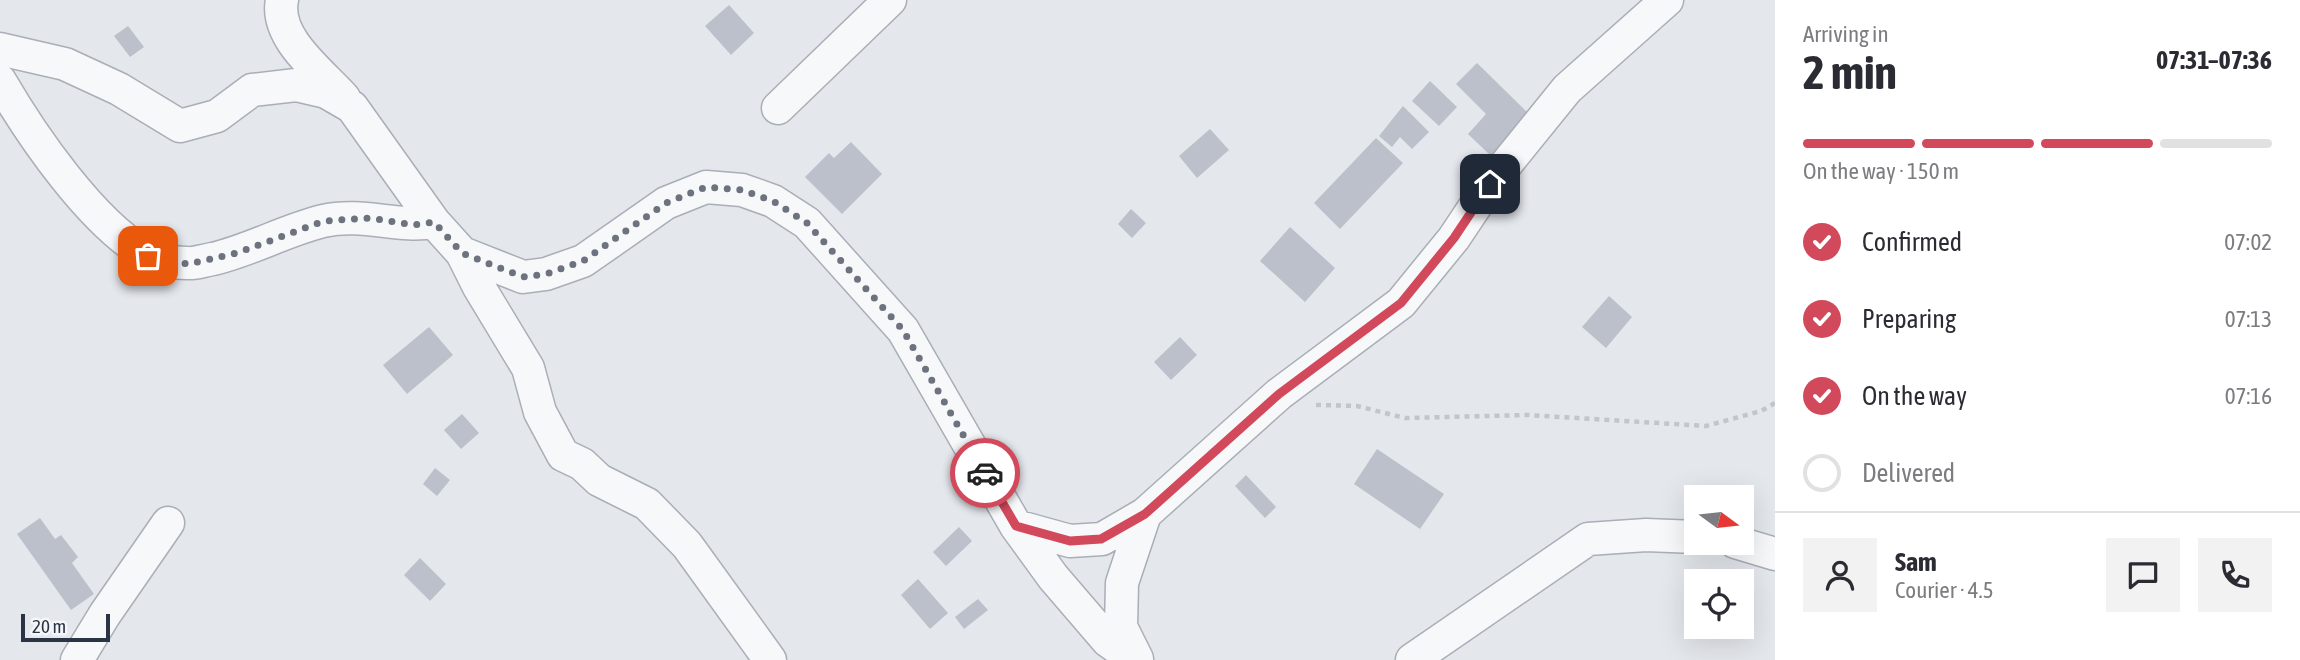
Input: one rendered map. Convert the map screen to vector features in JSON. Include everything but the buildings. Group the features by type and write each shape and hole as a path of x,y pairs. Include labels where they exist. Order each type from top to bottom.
{"street":[{"path":"282,0 280,11 292,41 352,107 434,222 462,253 528,368 540,412 563,455 582,464 599,480 647,504 687,545 770,660"},
{"path":"778,108 890,0"},
{"path":"1016,526 1070,541 1101,539 1145,514 1279,394 1401,303 1454,238 1490,184 1567,89 1667,0"},
{"path":"0,49 65,64 119,89 180,126 217,116 252,90 296,85 326,92 352,107"},
{"path":"0,81 21,118 80,193 111,228 148,256 188,264 237,253 324,221 371,218 413,225 434,222"},
{"path":"462,253 523,277 546,274 583,261 666,203 706,187 742,190 773,201 807,223 903,330 1016,526 1053,577 1100,632 1136,660"},
{"path":"1136,660 1121,627 1122,583 1145,514"},
{"path":"78,660 105,614 168,523"},
{"path":"1412,660 1588,539 1646,535 1684,537"},
{"path":"1754,548 1775,554"}],"path":[{"path":"1279,394 1290,404 1357,406 1405,418 1528,415 1706,426 1760,411 1775,403"}],"way so far":[{"path":"148,256 188,264 237,253 324,221 371,218 413,225 434,222 462,253 523,277 546,274 583,261 666,203 706,187 742,190 773,201 807,223 903,330 985,473"}],"route":[{"path":"985,473 1016,526 1043,535 1070,541 1101,539 1145,514 1279,394 1401,303 1454,238 1490,184"}]}
